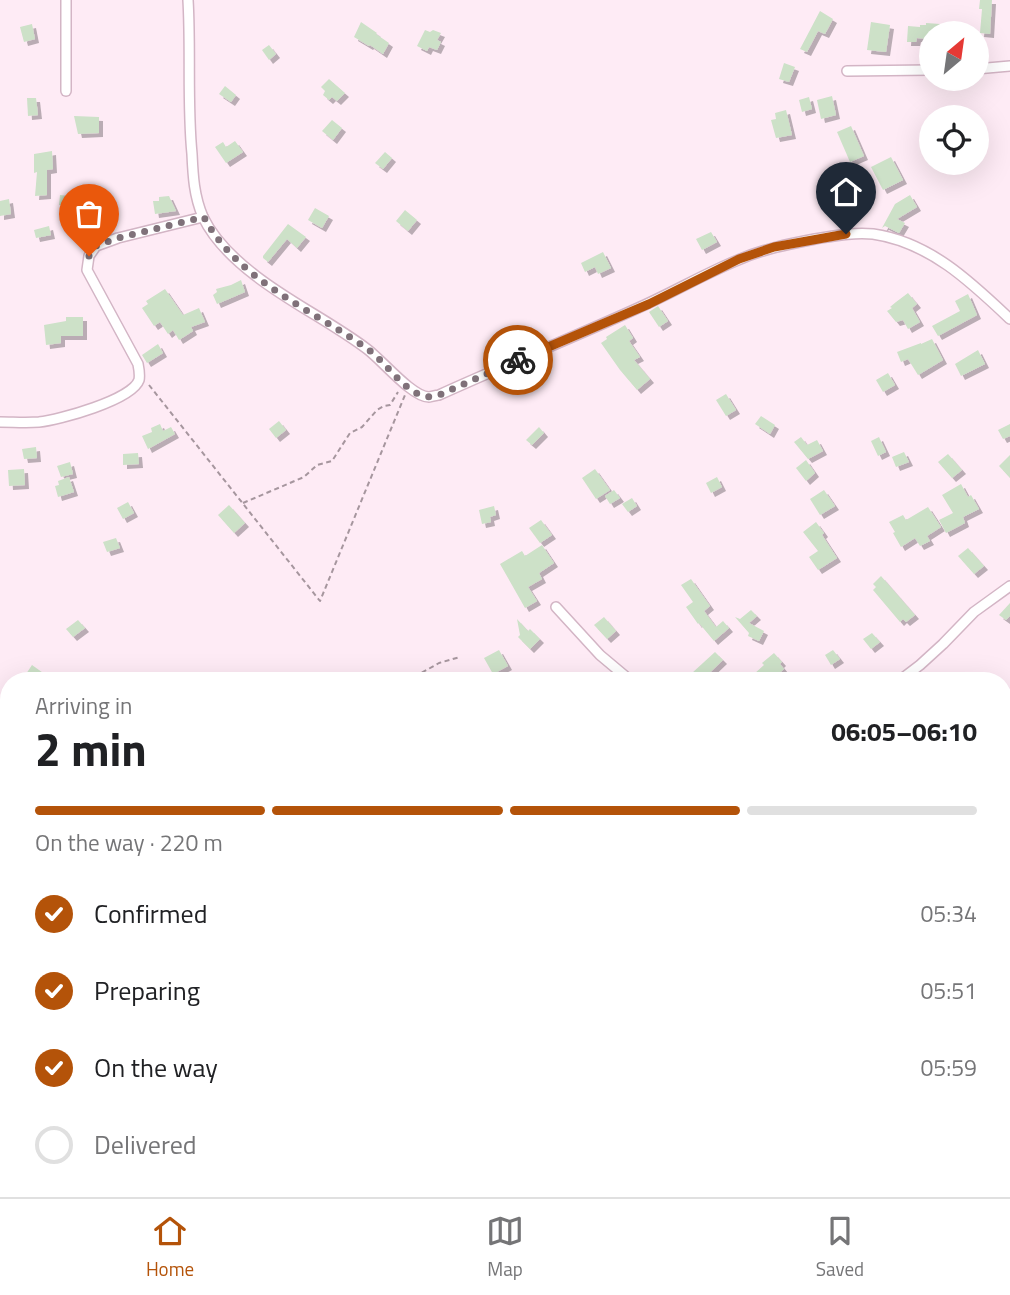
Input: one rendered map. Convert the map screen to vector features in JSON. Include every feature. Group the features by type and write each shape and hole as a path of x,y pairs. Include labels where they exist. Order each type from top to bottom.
{"street":[{"path":"65,91 66,0"},
{"path":"188,0 190,128 195,192 212,233 254,275 366,348 420,395 439,395 649,304 739,259 774,247 846,234 872,234 918,248 965,277 1010,318"},
{"path":"989,68 1010,66"},
{"path":"847,71 919,70"},
{"path":"0,422 39,422 73,415 131,391 139,381 138,364 87,270 89,256 96,246 118,238 204,217"},
{"path":"910,672 974,612 1010,586"},
{"path":"556,607 600,655 620,672"}],"path":[{"path":"139,373 320,601 408,387"},
{"path":"243,503 304,477 317,465 332,461 350,433 362,427 377,410 390,405 400,389 408,387"},
{"path":"423,672 439,663 460,657"}],"building":[{"path":"980,0 992,0 990,34 989,21 981,21 982,9 979,9"},
{"path":"820,11 833,19 825,34 818,31 807,52 800,49"},
{"path":"361,22 389,43 383,54 354,37"},
{"path":"871,22 890,25 886,52 867,50"},
{"path":"32,24 35,39 24,42 20,27"},
{"path":"908,26 919,27 919,38 916,42 907,42"},
{"path":"425,30 441,33 437,40 441,42 437,50 429,47 427,51 417,46"},
{"path":"269,45 276,54 269,60 262,50"},
{"path":"784,63 795,67 789,82 779,79"},
{"path":"329,79 345,93 337,101 332,97 329,100 323,95 325,91 321,87"},
{"path":"225,86 236,95 231,102 219,94"},
{"path":"832,96 836,115 821,119 817,100"},
{"path":"809,97 812,109 802,112 799,100"},
{"path":"27,98 36,98 38,115 28,116"},
{"path":"786,110 792,135 776,138 771,120 776,119 775,113"},
{"path":"74,116 99,117 99,133 78,134"},
{"path":"332,120 342,128 333,140 322,131"},
{"path":"851,126 864,156 850,162 837,132"},
{"path":"235,141 243,152 226,163 215,147 223,142 226,147"},
{"path":"52,151 53,169 47,170 47,195 35,196 37,172 34,173 34,154"},
{"path":"385,152 392,158 383,169 375,163"},
{"path":"891,157 903,180 883,190 871,167"},
{"path":"60,195 70,196 69,205 59,205"},
{"path":"910,195 917,207 897,219 905,223 899,233 885,226 882,228 895,204"},
{"path":"169,196 176,211 155,214 153,201"},
{"path":"9,199 11,214 0,216 0,201"},
{"path":"315,208 329,216 322,228 308,220"},
{"path":"405,210 417,220 408,231 396,221"},
{"path":"288,224 306,237 297,248 287,239 268,262 263,256"},
{"path":"49,226 51,235 36,238 34,230"},
{"path":"711,232 717,242 702,250 696,239"},
{"path":"603,252 611,268 598,274 595,267 585,272 581,263"},
{"path":"241,280 245,292 217,304 213,295 217,292 216,289"},
{"path":"165,289 183,315 199,308 205,322 191,327 193,331 179,340 173,330 168,334 160,322 154,326 142,308 148,304 146,301"},
{"path":"908,293 917,304 912,308 920,322 908,329 903,320 896,322 887,311"},
{"path":"968,294 977,315 938,336 932,326 960,311 955,301"},
{"path":"658,306 668,321 659,327 649,312"},
{"path":"66,317 83,317 83,336 61,336 61,343 46,345 44,325 66,321"},
{"path":"625,325 633,338 629,341 640,357 634,360 650,379 637,390 601,343"},
{"path":"932,339 943,360 918,375 908,359 901,362 897,352"},
{"path":"158,344 163,353 147,363 142,355"},
{"path":"978,350 985,364 961,376 955,364"},
{"path":"888,373 895,385 883,392 876,380"},
{"path":"726,394 736,410 726,416 716,400"},
{"path":"761,416 775,425 770,434 755,424"},
{"path":"279,421 286,430 276,438 269,429"},
{"path":"160,424 163,431 171,427 175,434 148,449 142,436 152,432 151,428"},
{"path":"1010,424 1010,436 1003,439 998,430"},
{"path":"539,427 544,433 532,445 526,440"},
{"path":"801,437 807,445 817,440 823,451 808,459 794,442"},
{"path":"879,437 886,452 878,456 871,441"},
{"path":"36,447 37,458 24,459 22,449"},
{"path":"904,452 909,462 896,467 892,457"},
{"path":"138,453 139,464 123,465 123,454"},
{"path":"948,454 962,470 952,478 938,462"},
{"path":"1010,455 1010,478 999,466"},
{"path":"806,460 815,473 806,481 796,468"},
{"path":"70,462 73,474 61,477 57,466"},
{"path":"24,469 25,485 9,486 8,470"},
{"path":"595,469 610,490 596,499 582,478"},
{"path":"69,477 74,492 58,497 55,486 59,485 58,481"},
{"path":"717,477 722,487 711,493 706,483"},
{"path":"961,484 979,509 963,517 965,523 946,533 939,520 953,513 942,495"},
{"path":"614,490 620,498 610,504 605,496"},
{"path":"824,490 835,506 820,515 810,499"},
{"path":"632,498 637,506 628,512 622,504"},
{"path":"128,502 134,513 123,519 117,508"},
{"path":"229,505 245,523 234,533 218,515"},
{"path":"494,506 496,515 490,517 491,522 482,524 479,510"},
{"path":"928,507 941,527 927,536 930,541 920,546 915,538 901,547 889,522 903,515 906,520"},
{"path":"541,520 552,535 540,543 529,528"},
{"path":"816,522 837,558 818,570 809,557 818,551 803,532"},
{"path":"116,538 120,548 107,552 103,542"},
{"path":"542,545 554,563 539,573 542,579 528,587 537,601 525,608 500,564 522,551 525,556"},
{"path":"968,548 984,566 974,574 958,556"},
{"path":"881,576 915,615 906,622 903,619 900,622 873,590 876,587 873,584"},
{"path":"691,579 710,606 704,611 716,627 723,621 729,628 714,641 686,607 693,602 681,585"},
{"path":"1010,603 1010,616 1006,620 999,615"},
{"path":"751,610 757,616 749,623 764,631 759,641 748,636 749,633 735,617 740,619"},
{"path":"604,617 616,631 607,639 594,625"},
{"path":"517,619 540,639 530,649 518,637 520,635"},
{"path":"78,620 85,628 73,637 66,629"},
{"path":"872,633 880,642 871,649 863,639"},
{"path":"499,650 508,666 492,672 484,658"},
{"path":"833,650 840,659 831,665 825,655"},
{"path":"715,652 723,660 710,672 693,672"},
{"path":"774,653 784,669 781,672 756,672 764,665 762,663"},
{"path":"32,665 42,672 27,672"}],"way so far":[{"path":"89,256 96,246 118,238 204,217 212,233 254,275 366,348 420,395 439,395 518,360"}],"route":[{"path":"518,360 649,304 739,259 774,247 846,234"}]}
